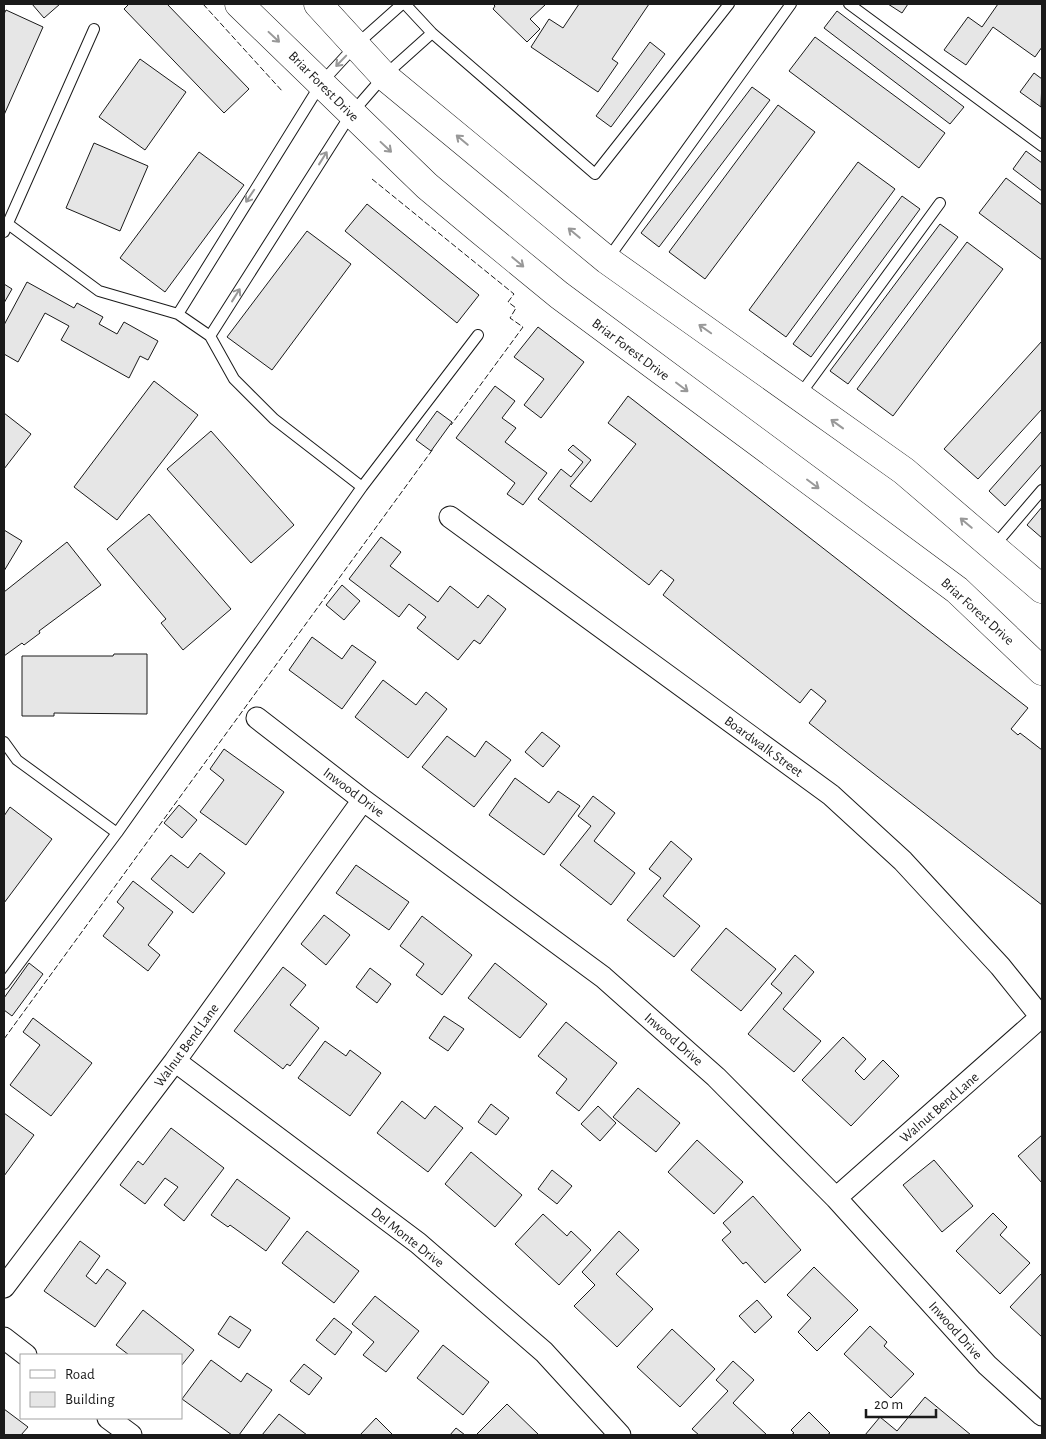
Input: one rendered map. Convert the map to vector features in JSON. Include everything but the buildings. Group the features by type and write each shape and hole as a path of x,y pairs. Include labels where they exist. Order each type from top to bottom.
{"main road":[{"name":"Briar Forest Drive","path":"239,4 322,82 351,114 427,186 559,295 957,590 1042,671"},
{"path":"318,4 384,76 607,260 904,471 1042,589"}],"street":[{"name":"Boardwalk Street","path":"450,517 831,795 903,861 1000,966 1042,1016"},
{"name":"Inwood Drive","path":"257,718 363,800 603,977 716,1077 836,1198 987,1364 1042,1415"},
{"name":"Walnut Bend Lane","path":"4,1287 175,1061 363,800"},
{"name":"Walnut Bend Lane","path":"836,1198 1042,1016"},
{"name":"Del Monte Drive","path":"175,1061 418,1242 544,1352 620,1435"},
{"path":"4,1338 25,1354"},
{"path":"109,1419 131,1435"}],"lane":[{"path":"178,314 322,82 356,45 403,4 432,33 595,174 728,4"},
{"path":"607,260 791,4"},
{"path":"849,4 1042,146"},
{"path":"94,29 6,228 100,292 178,314 210,336 234,379 274,419 362,487"},
{"path":"210,336 351,114 384,76 432,33"},
{"path":"799,396 940,203"},
{"path":"4,984 117,833 362,487 478,335"},
{"path":"994,546 1042,490"},
{"path":"4,742 18,760 117,833"}],"fence":[{"path":"203,4 283,92"},
{"path":"372,179 514,294 508,302 516,308 510,318 523,327 451,425"},
{"path":"4,1039 433,449"}]}
